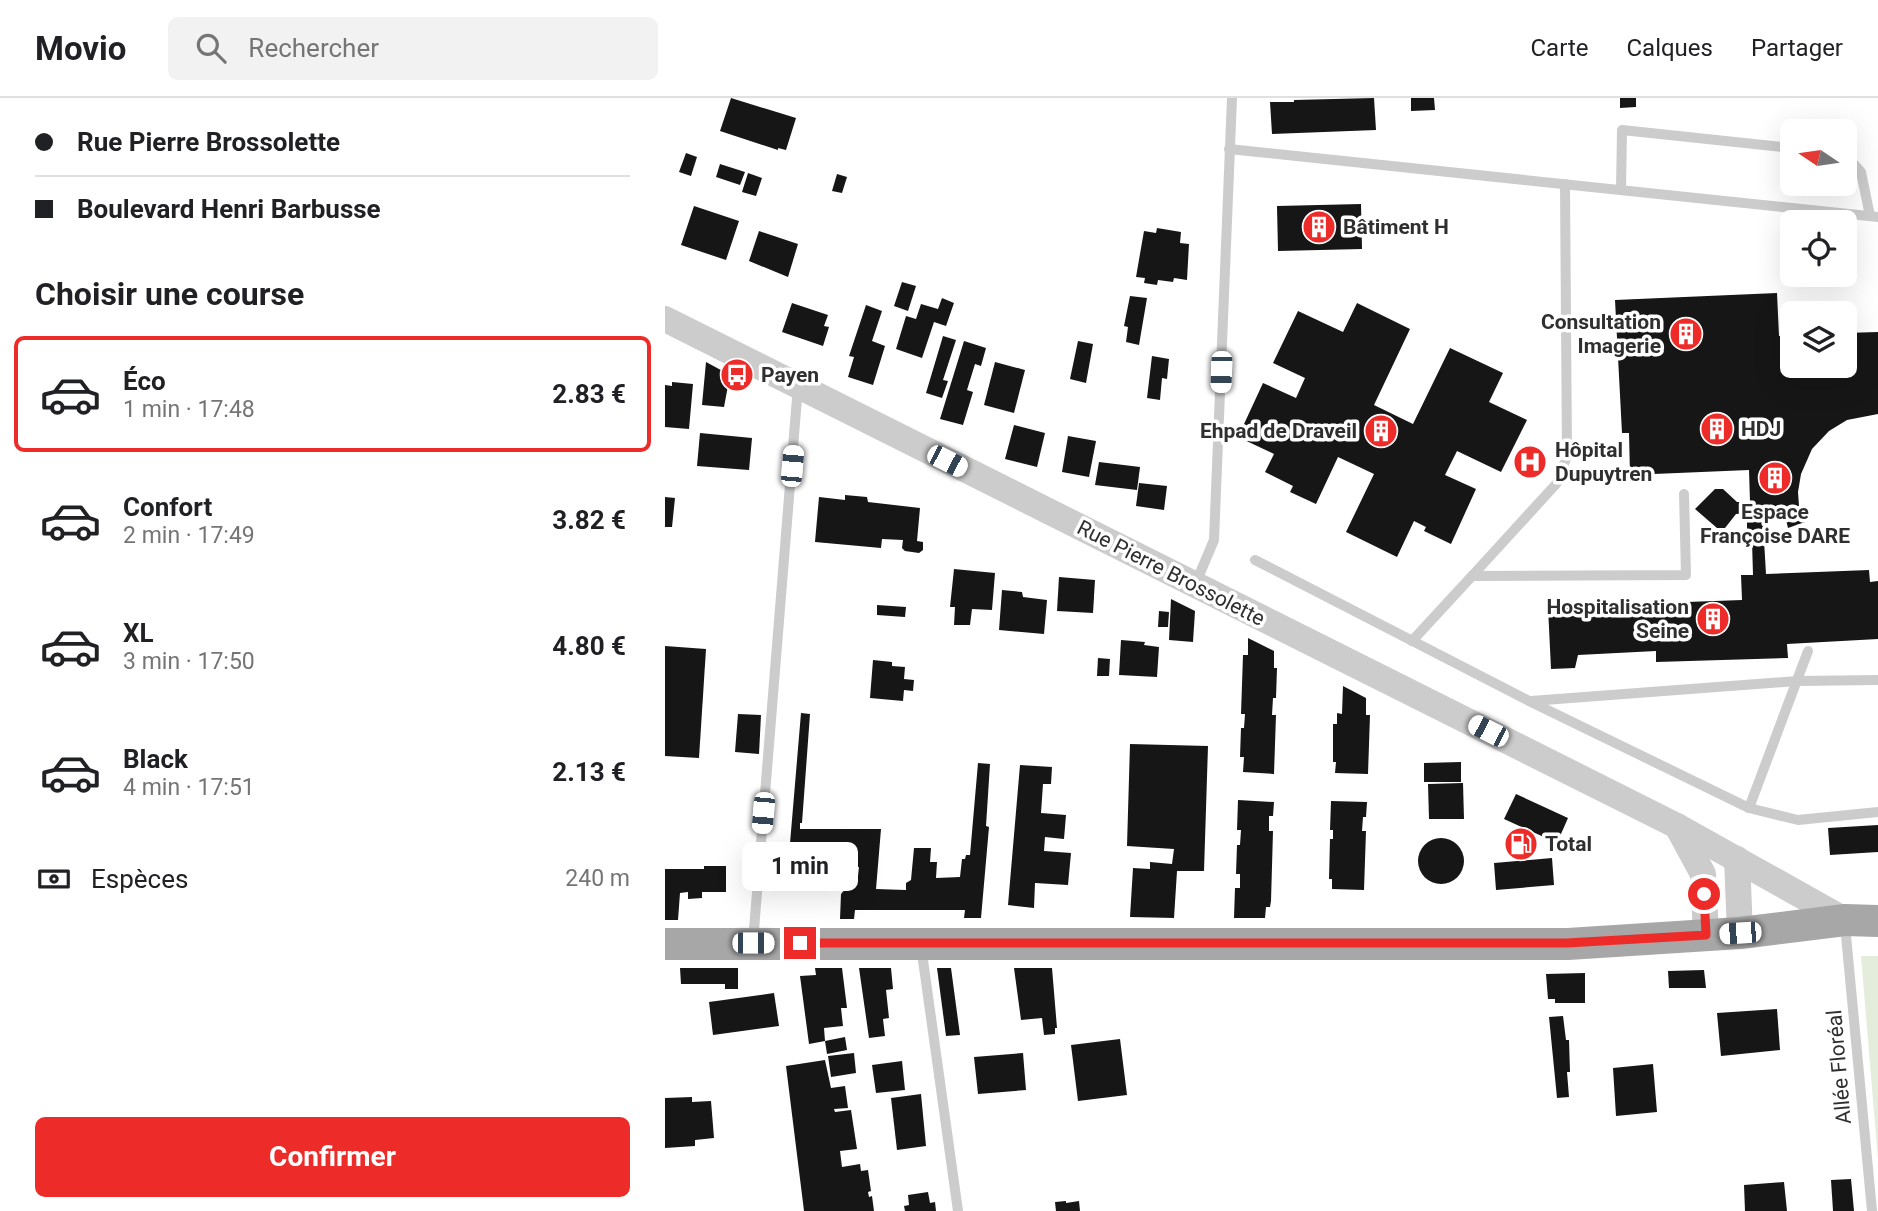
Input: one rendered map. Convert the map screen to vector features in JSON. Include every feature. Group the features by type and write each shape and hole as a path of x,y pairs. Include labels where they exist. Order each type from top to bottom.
{"main road":[{"path":"665,944 1554,944 1740,933 1845,920 1878,921"}],"street":[{"name":"Rue Pierre Brossolette","path":"665,319 1677,826 1845,920"},
{"path":"1677,826 1703,874 1706,935"},
{"path":"1737,859 1740,933"}],"lane":[{"path":"1195,585 1215,540 1232,98"},
{"path":"1621,190 1622,130 1780,147"},
{"path":"1230,149 1874,217 1861,172 1857,168"},
{"path":"1412,641 1557,483 1567,456 1565,184"},
{"path":"753,943 799,386"},
{"path":"1472,576 1686,575 1684,494"},
{"path":"1255,560 1529,701 1749,808 1798,820 1878,812"},
{"path":"1749,808 1808,651"},
{"path":"1529,701 1797,681 1878,680"},
{"name":"Allée Floréal","path":"1845,920 1872,1211"},
{"path":"920,943 958,1211"}],"green space":[{"path":"1861,956 1878,956 1878,1160"}],"building":[{"path":"731,98 796,118 786,150 778,150 720,131"},
{"path":"1374,98 1376,130 1272,134 1270,102"},
{"path":"1411,98 1434,98 1435,110 1411,111"},
{"path":"1620,98 1636,98 1636,107 1620,108"},
{"path":"686,153 697,157 691,176 679,172"},
{"path":"720,164 745,172 740,185 716,177"},
{"path":"748,173 762,178 756,196 742,192"},
{"path":"837,174 847,177 842,193 832,191"},
{"name":"Bâtiment H","path":"1361,204 1362,249 1278,251 1277,206"},
{"path":"694,206 739,221 726,260 681,245"},
{"path":"1157,228 1181,232 1180,243 1189,244 1187,280 1158,280 1157,285 1144,283 1145,278 1136,277 1144,231 1156,233"},
{"path":"759,231 798,244 788,277 749,261"},
{"path":"902,282 916,286 908,311 894,306"},
{"path":"1777,293 1780,378 1857,378 1857,333 1878,332 1878,414 1847,420 1829,431 1812,449 1801,474 1798,492 1799,506 1805,522 1788,528 1783,508 1763,512 1763,521 1768,521 1769,540 1764,540 1766,574 1869,570 1870,582 1878,581 1878,639 1787,644 1788,658 1656,662 1656,651 1578,655 1575,668 1551,669 1548,607 1742,600 1741,575 1753,575 1752,541 1747,541 1747,522 1751,522 1751,513 1736,514 1725,528 1717,528 1695,509 1715,489 1723,489 1737,502 1750,502 1749,470 1630,475 1629,433 1622,433 1615,300"},
{"path":"1130,296 1147,298 1139,345 1126,342 1128,327 1124,326"},
{"path":"942,298 954,303 946,326 934,322 922,358 896,349 906,316 916,319 921,304 938,309"},
{"path":"792,303 828,315 824,326 829,327 823,346 782,332"},
{"name":"Ehpad de Draveil","path":"1357,303 1410,329 1374,405 1413,424 1450,348 1503,373 1489,402 1527,420 1501,472 1457,451 1445,475 1476,489 1451,544 1424,531 1426,527 1414,521 1397,557 1346,532 1374,474 1338,457 1316,504 1290,492 1293,486 1265,472 1274,454 1238,437 1263,383 1296,398 1305,378 1273,363 1298,311 1343,332"},
{"path":"866,305 882,311 872,341 885,346 873,385 848,377 854,357 849,356"},
{"path":"943,336 956,340 943,380 948,381 942,398 926,393"},
{"path":"964,341 986,348 981,366 975,364 967,390 973,392 963,425 940,419"},
{"path":"1078,341 1093,344 1086,383 1070,379"},
{"path":"1152,356 1169,359 1167,379 1162,378 1160,400 1147,398"},
{"path":"706,362 730,375 724,407 702,405"},
{"path":"995,362 1025,370 1014,413 984,405"},
{"path":"672,382 693,384 689,429 665,427 665,385 672,386"},
{"path":"1014,425 1045,433 1037,467 1005,459"},
{"path":"700,433 752,438 749,470 697,466"},
{"path":"1068,436 1096,441 1089,477 1062,472"},
{"path":"1099,462 1140,467 1137,490 1095,485"},
{"path":"1139,483 1167,486 1164,510 1136,506"},
{"path":"845,495 867,497 868,502 920,508 917,541 923,542 923,550 919,553 905,551 902,548 903,540 882,539 881,548 815,542 819,497 845,500"},
{"path":"665,497 675,498 672,527 665,527"},
{"path":"954,569 995,573 992,610 972,609 970,625 954,625 955,607 950,607"},
{"path":"1059,577 1095,580 1093,613 1057,611"},
{"path":"1002,590 1022,592 1023,597 1047,600 1044,634 999,630"},
{"path":"1171,599 1195,611 1193,642 1169,640"},
{"path":"877,605 906,607 905,617 877,615"},
{"path":"1159,611 1169,612 1168,627 1158,627"},
{"path":"1248,638 1274,651 1274,668 1277,668 1276,698 1273,698 1272,715 1276,715 1274,774 1243,772 1244,757 1240,757 1241,728 1244,728 1245,714 1241,714 1243,655 1248,655"},
{"path":"1121,640 1145,642 1144,645 1159,647 1157,677 1119,675"},
{"path":"665,646 706,649 699,758 665,756"},
{"path":"1098,658 1110,659 1109,676 1097,676"},
{"path":"873,660 892,662 892,666 905,667 904,679 914,680 913,691 904,690 903,701 870,698"},
{"path":"1343,686 1366,698 1366,715 1370,715 1368,774 1335,773 1333,724 1337,724 1337,713 1342,714"},
{"path":"801,713 810,714 800,829 881,829 876,889 906,890 906,883 911,880 914,848 931,848 930,862 937,862 936,878 960,877 962,859 970,855 978,763 990,764 986,826 989,827 981,918 964,918 965,910 855,910 854,919 840,919 841,894 849,885 857,885 859,867 788,867"},
{"path":"738,714 761,715 759,754 735,752"},
{"path":"1130,744 1208,746 1204,871 1177,871 1174,918 1130,917 1133,868 1150,869 1150,862 1172,864 1174,849 1127,846"},
{"path":"1461,762 1461,782 1424,782 1424,763"},
{"path":"1020,765 1052,767 1051,784 1043,784 1041,813 1066,815 1064,839 1045,837 1044,851 1071,853 1068,885 1035,883 1034,908 1008,905"},
{"path":"1463,783 1464,819 1429,819 1428,784"},
{"path":"1516,794 1568,818 1557,843 1504,819"},
{"path":"1238,800 1274,802 1273,816 1269,816 1269,831 1273,831 1271,901 1270,907 1266,907 1265,918 1234,918 1235,888 1240,888 1240,874 1236,874 1237,845 1240,845 1241,830 1237,830"},
{"path":"1331,801 1367,802 1362,831 1366,831 1364,890 1332,889 1332,879 1329,879 1330,839 1333,839 1333,830 1330,830"},
{"path":"1878,825 1878,852 1830,855 1828,828"},
{"path":"1441,838 1457,845 1464,861 1457,877 1441,884 1425,877 1418,861 1425,845"},
{"path":"1552,858 1554,885 1496,890 1494,863"},
{"path":"704,866 726,866 726,892 702,892 702,898 688,899 688,892 680,893 678,920 665,920 665,869 704,869"},
{"path":"680,968 738,968 738,989 725,989 725,984 681,984"},
{"path":"815,968 842,968 847,1008 841,1008 843,1026 824,1028 825,1041 809,1044 800,976 816,975"},
{"path":"859,968 891,968 893,989 886,990 889,1018 883,1019 885,1036 869,1038"},
{"path":"937,968 951,968 960,1035 946,1036"},
{"path":"1014,968 1052,968 1057,1028 1055,1034 1044,1035 1042,1018 1021,1020"},
{"path":"1704,970 1706,988 1669,988 1668,971"},
{"path":"1585,973 1585,1003 1555,1003 1555,999 1548,999 1546,974"},
{"path":"774,993 779,1026 713,1035 709,1002"},
{"path":"1777,1009 1780,1050 1721,1056 1717,1013"},
{"path":"1563,1016 1566,1040 1569,1040 1569,1097 1557,1098 1549,1017"},
{"path":"845,1037 847,1050 827,1054 825,1041"},
{"path":"1120,1039 1127,1095 1078,1101 1071,1045"},
{"path":"854,1053 856,1073 831,1077 828,1056"},
{"path":"1023,1053 1026,1090 978,1094 974,1057"},
{"path":"825,1060 831,1088 845,1086 848,1108 834,1109 835,1112 851,1110 857,1149 840,1151 842,1167 860,1164 861,1171 868,1170 871,1191 868,1192 869,1197 872,1196 874,1211 804,1211 786,1066"},
{"path":"902,1061 905,1090 876,1093 872,1065"},
{"path":"1653,1064 1657,1112 1616,1116 1613,1068"},
{"path":"921,1094 926,1146 897,1150 891,1098"},
{"path":"692,1097 692,1102 711,1101 714,1138 695,1140 695,1146 665,1148 665,1098"},
{"path":"1851,1179 1854,1211 1833,1211 1831,1180"},
{"path":"1784,1182 1787,1211 1745,1211 1744,1185"},
{"path":"928,1192 930,1203 935,1202 936,1211 905,1211 904,1206 909,1205 908,1195"},
{"path":"1079,1201 1080,1211 1056,1211 1055,1202"}],"place":[{"name":"Bâtiment H","path":"1319,227"},
{"name":"Consultation Imagerie","path":"1686,334"},
{"name":"Payen","path":"737,375"},
{"name":"HDJ","path":"1717,429"},
{"name":"Ehpad de Draveil","path":"1381,431"},
{"name":"Hôpital Dupuytren","path":"1530,462"},
{"name":"Espace Françoise DARE","path":"1775,478"},
{"name":"Hospitalisation Seine","path":"1713,619"},
{"name":"Total","path":"1521,844"}],"route":[{"path":"800,943 1567,943 1706,935 1704,894"}]}
